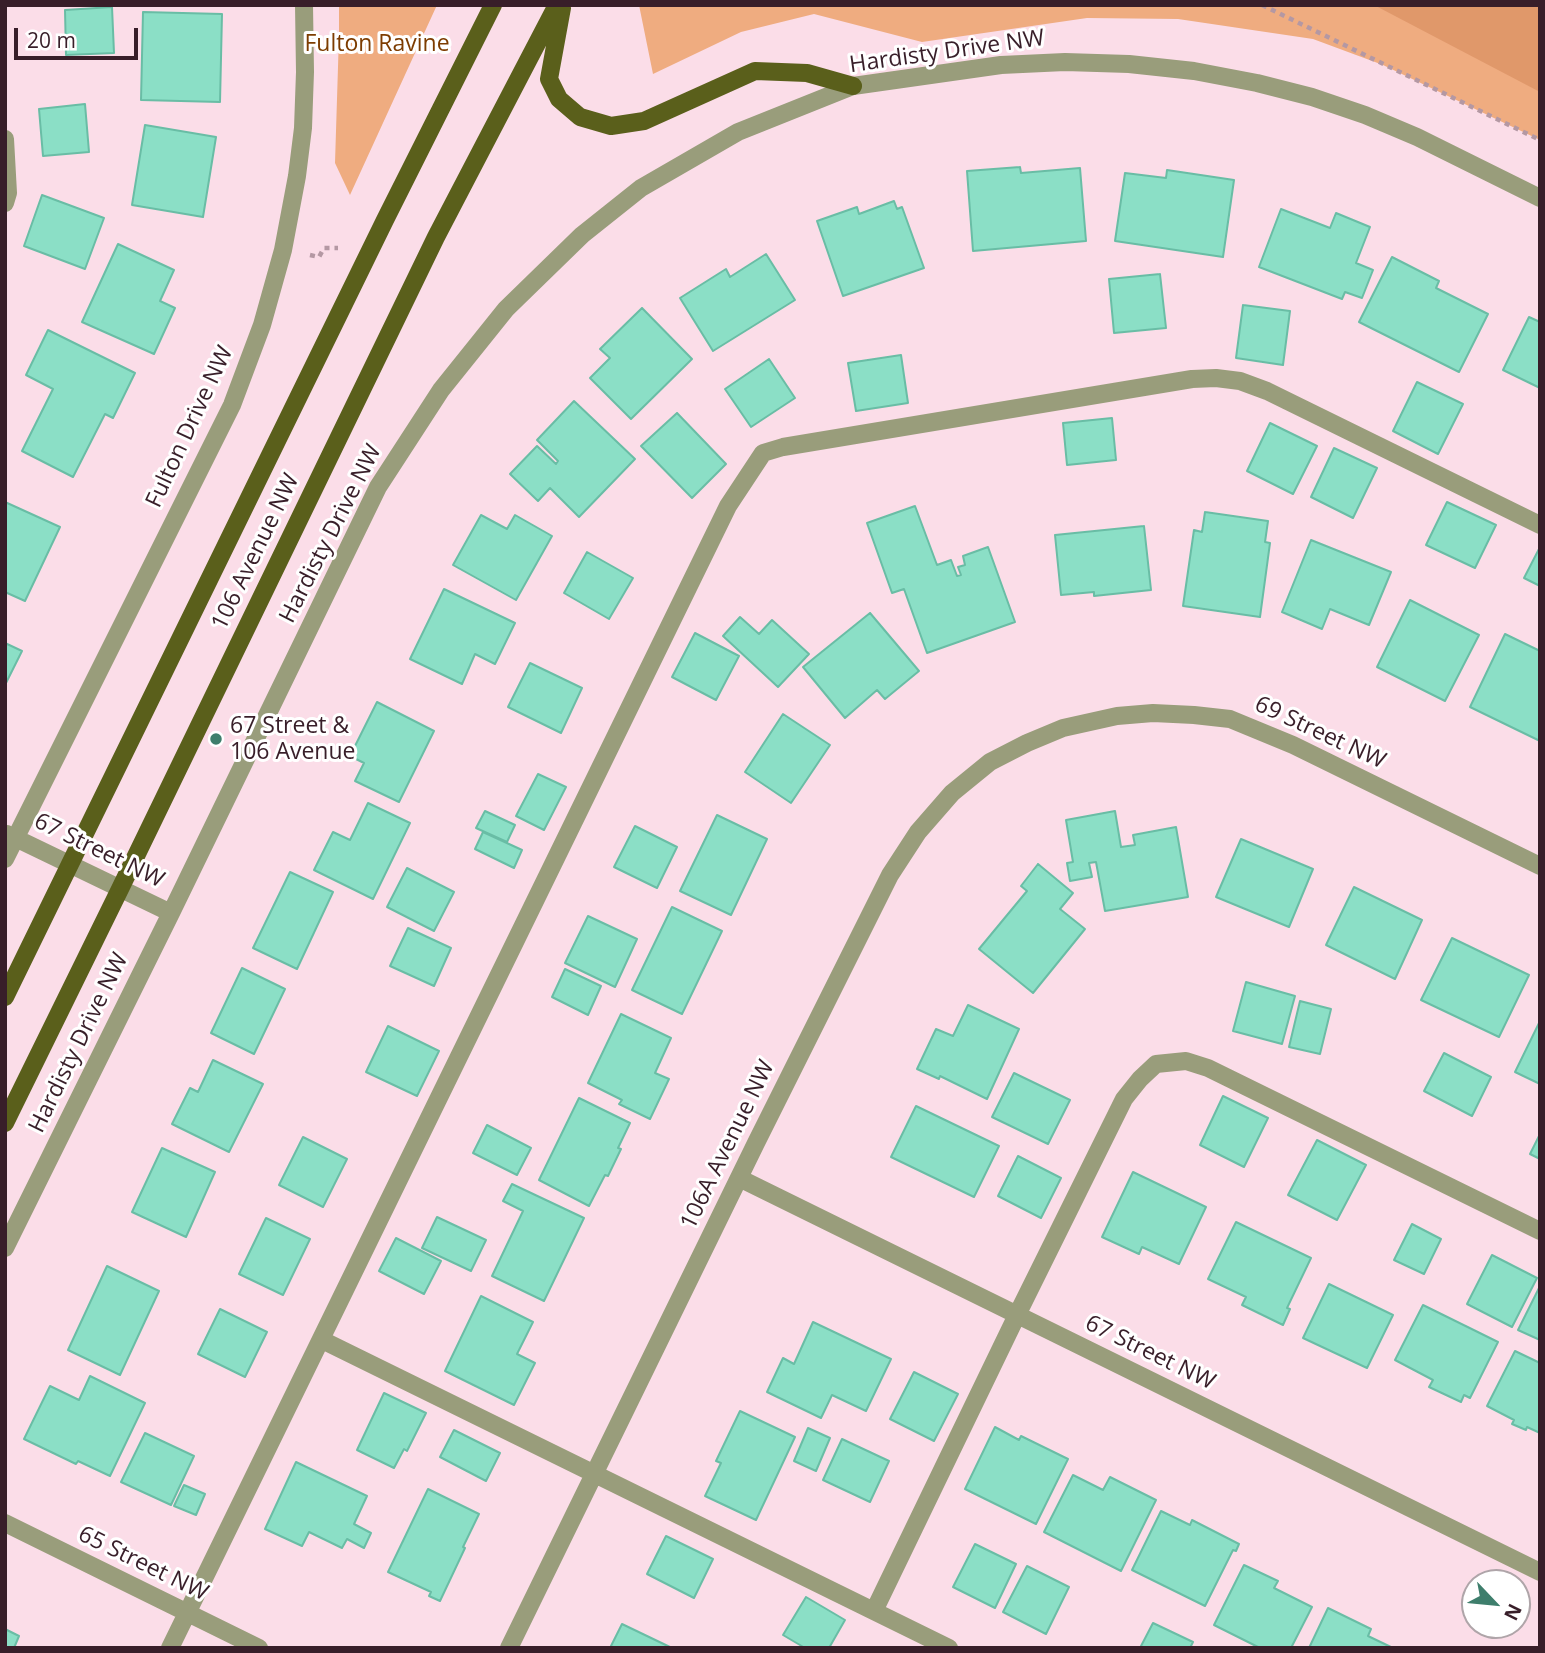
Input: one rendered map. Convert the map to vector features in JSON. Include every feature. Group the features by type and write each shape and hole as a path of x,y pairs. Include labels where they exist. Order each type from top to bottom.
{"main road":[{"name":"106 Avenue NW","path":"5,998 385,220 493,5"},
{"name":"106 Avenue NW","path":"5,1123 436,237 557,5"},
{"path":"563,5 549,79 559,99 580,117 611,126 644,121 755,71 807,74 853,86"}],"street":[{"name":"Fulton Drive NW","path":"10,836 232,405 262,325 283,250 297,176 303,128 304,5"},
{"name":"Hardisty Drive NW","path":"5,1248 377,487 441,390 506,310 582,235 641,188 738,132 853,86 1001,65 1065,62 1129,64 1194,71 1257,82 1312,97 1417,137 1540,198"},
{"path":"5,139 8,192 5,202"},
{"path":"170,1648 728,506 763,453 783,447 1192,379 1216,378 1240,381 1268,391 1540,525"},
{"name":"69 Street NW","path":"1063,727 1117,716 1153,713 1230,719 1293,745 1540,866"},
{"name":"106A Avenue NW","path":"509,1648 890,875 918,832 952,793 990,762 1063,727"},
{"path":"5,859 10,836"},
{"name":"67 Street NW","path":"10,836 170,913"},
{"path":"874,1611 1124,1099 1156,1064 1186,1061 1208,1068 1540,1231"},
{"name":"67 Street NW","path":"739,1178 1540,1572"},
{"path":"322,1339 949,1648"},
{"name":"65 Street NW","path":"5,1523 259,1648"}],"path":[{"path":"1262,5 1540,140"}],"green space":[{"name":"Fulton Ravine","path":"339,5 437,5 350,195 335,163"},
{"path":"639,5 1540,5 1540,140 1383,65 1313,39 1178,19 1087,18 922,42 814,14 741,32 653,74"}],"shaded area":[{"path":"1374,5 1540,5 1540,92"}],"building":[{"path":"112,7 114,53 66,55 65,10"},
{"path":"143,12 222,14 220,102 141,100"},
{"path":"85,104 89,152 43,156 39,109"},
{"path":"145,125 216,137 203,217 132,205"},
{"path":"1020,167 1021,173 1080,168 1086,241 973,251 967,171"},
{"path":"1167,170 1234,180 1223,257 1115,241 1125,173 1166,178"},
{"path":"42,195 104,218 85,269 24,246"},
{"path":"894,201 897,209 902,207 924,268 843,296 817,221 857,207 859,214"},
{"path":"1281,209 1330,228 1336,213 1370,227 1356,263 1373,270 1362,298 1345,292 1342,299 1259,267"},
{"path":"118,244 174,270 160,301 175,308 154,354 82,322"},
{"path":"766,254 795,300 713,351 680,298 726,269 730,277"},
{"path":"1392,257 1439,281 1436,288 1488,314 1459,372 1359,322"},
{"path":"1160,274 1166,328 1114,333 1109,279"},
{"path":"1243,305 1290,311 1283,365 1236,358"},
{"path":"642,308 692,359 631,419 590,378 610,358 600,349"},
{"path":"1529,317 1540,322 1540,388 1503,370"},
{"path":"48,330 135,373 113,418 105,414 73,477 22,451 53,389 26,375"},
{"path":"901,355 908,403 856,411 848,363"},
{"path":"769,359 795,398 751,427 725,389"},
{"path":"1417,382 1463,404 1438,454 1393,431"},
{"path":"574,401 635,459 579,517 550,488 538,501 510,474 537,446 556,464 558,461 537,440"},
{"path":"677,413 726,464 692,498 641,446"},
{"path":"1112,418 1116,460 1067,465 1063,423"},
{"path":"1270,423 1317,446 1293,494 1247,471"},
{"path":"1334,448 1377,468 1353,518 1311,497"},
{"path":"5,502 60,527 25,601 5,592"},
{"path":"1447,502 1496,525 1475,568 1426,545"},
{"path":"915,506 937,565 951,560 957,576 961,575 958,567 965,565 963,556 988,547 1015,622 927,653 904,589 892,593 867,523"},
{"path":"1205,512 1268,521 1265,542 1270,543 1260,617 1183,606 1194,530 1202,532"},
{"path":"481,515 507,529 515,515 552,536 516,600 453,565"},
{"path":"1144,526 1151,590 1094,596 1094,592 1061,595 1055,535"},
{"path":"1311,540 1391,572 1369,625 1330,609 1322,629 1282,612"},
{"path":"1540,547 1540,586 1524,578"},
{"path":"587,552 633,578 609,619 564,593"},
{"path":"444,589 515,623 495,664 475,654 462,684 410,659"},
{"path":"1410,600 1479,635 1445,701 1377,667"},
{"path":"870,613 919,671 885,699 877,690 845,718 803,667"},
{"path":"740,617 759,634 772,620 809,654 778,687 723,636"},
{"path":"695,633 739,656 716,700 672,677"},
{"path":"1505,634 1540,651 1540,741 1470,707"},
{"path":"5,643 22,651 5,685"},
{"path":"530,663 582,688 561,733 508,707"},
{"path":"377,702 434,731 399,802 355,781 364,763 350,756"},
{"path":"783,714 830,745 791,803 745,772"},
{"path":"538,774 566,787 544,830 516,816"},
{"path":"368,803 410,823 373,899 314,870 333,832 350,840"},
{"path":"485,811 515,825 507,842 476,828"},
{"path":"1115,811 1121,847 1135,845 1133,835 1176,827 1188,897 1105,911 1096,862 1089,863 1092,877 1070,881 1067,863 1073,862 1066,820"},
{"path":"717,815 767,839 731,915 680,891"},
{"path":"635,826 677,847 657,888 614,867"},
{"path":"483,832 522,850 514,868 475,849"},
{"path":"1241,839 1313,869 1289,927 1216,897"},
{"path":"1038,864 1073,893 1060,909 1085,929 1033,993 979,949 1027,891 1021,886"},
{"path":"407,868 454,892 434,931 387,907"},
{"path":"290,872 333,892 297,969 253,948"},
{"path":"1354,887 1422,920 1395,979 1326,945"},
{"path":"672,907 722,931 682,1014 632,990"},
{"path":"588,916 637,939 615,987 565,963"},
{"path":"408,928 451,948 434,986 390,966"},
{"path":"1452,938 1529,975 1499,1037 1421,1000"},
{"path":"242,968 285,989 254,1054 211,1033"},
{"path":"565,969 601,986 588,1015 552,997"},
{"path":"1246,982 1295,996 1282,1044 1233,1031"},
{"path":"1300,1001 1331,1009 1320,1054 1289,1047"},
{"path":"968,1005 1019,1029 987,1099 940,1076 939,1079 917,1069 936,1029 953,1036"},
{"path":"621,1014 671,1038 655,1073 669,1079 650,1119 619,1104 622,1100 588,1083"},
{"path":"1540,1021 1540,1084 1515,1072"},
{"path":"388,1026 439,1051 417,1096 366,1072"},
{"path":"1444,1053 1491,1077 1472,1116 1424,1091"},
{"path":"213,1060 263,1084 229,1152 172,1124 190,1088 198,1092"},
{"path":"1014,1073 1070,1100 1048,1144 992,1117"},
{"path":"1223,1096 1268,1118 1244,1167 1200,1145"},
{"path":"579,1098 630,1123 608,1176 605,1175 589,1206 539,1180"},
{"path":"916,1106 999,1146 974,1197 891,1157"},
{"path":"487,1125 531,1148 517,1175 473,1153"},
{"path":"1540,1134 1540,1159 1530,1154"},
{"path":"303,1137 347,1159 323,1207 279,1185"},
{"path":"1317,1140 1366,1165 1337,1220 1288,1195"},
{"path":"162,1148 215,1172 186,1237 132,1212"},
{"path":"1018,1156 1061,1178 1041,1218 998,1196"},
{"path":"1133,1172 1206,1207 1179,1264 1142,1247 1139,1254 1102,1237"},
{"path":"512,1184 584,1218 544,1301 492,1276 523,1211 503,1201"},
{"path":"437,1217 486,1240 471,1271 422,1248"},
{"path":"266,1218 310,1239 283,1295 239,1274"},
{"path":"1236,1222 1311,1258 1287,1308 1290,1309 1283,1325 1242,1305 1246,1297 1208,1279"},
{"path":"1412,1224 1441,1239 1424,1274 1394,1260"},
{"path":"396,1238 441,1261 424,1294 379,1271"},
{"path":"1492,1255 1537,1278 1512,1327 1467,1304"},
{"path":"107,1266 159,1291 120,1375 68,1350"},
{"path":"1329,1284 1393,1315 1367,1368 1303,1338"},
{"path":"1540,1286 1540,1340 1518,1330"},
{"path":"481,1296 533,1322 517,1354 535,1363 514,1405 445,1371"},
{"path":"1423,1305 1498,1342 1470,1398 1464,1395 1461,1402 1429,1387 1433,1380 1395,1360"},
{"path":"220,1309 267,1332 245,1377 198,1354"},
{"path":"813,1322 891,1359 866,1411 832,1395 821,1418 767,1392 783,1358 794,1364"},
{"path":"1515,1351 1540,1363 1540,1433 1512,1424 1514,1420 1487,1406"},
{"path":"914,1372 958,1394 934,1441 890,1419"},
{"path":"90,1376 145,1403 110,1476 78,1461 76,1464 24,1439 50,1386 79,1400"},
{"path":"384,1393 426,1413 407,1451 404,1449 394,1468 357,1450"},
{"path":"740,1411 795,1437 756,1520 705,1496 721,1463 716,1461"},
{"path":"995,1427 1019,1440 1021,1436 1068,1459 1036,1524 965,1489"},
{"path":"808,1428 830,1438 816,1471 794,1461"},
{"path":"454,1430 500,1453 486,1481 440,1457"},
{"path":"145,1433 194,1456 171,1505 121,1482"},
{"path":"842,1439 889,1461 870,1502 823,1480"},
{"path":"296,1462 367,1496 354,1524 371,1533 364,1548 347,1539 342,1548 309,1532 302,1546 265,1529"},
{"path":"1073,1475 1103,1490 1110,1477 1156,1500 1121,1571 1044,1532"},
{"path":"184,1485 205,1494 196,1515 174,1506"},
{"path":"428,1489 479,1514 440,1601 429,1596 431,1592 388,1572"},
{"path":"1161,1511 1190,1525 1192,1520 1239,1544 1236,1551 1233,1550 1205,1606 1132,1570"},
{"path":"666,1536 713,1559 694,1598 647,1574"},
{"path":"975,1544 1016,1564 995,1608 953,1587"},
{"path":"1244,1565 1278,1581 1274,1588 1312,1607 1291,1648 1260,1648 1214,1625"},
{"path":"1027,1566 1069,1587 1046,1634 1003,1612"},
{"path":"806,1597 845,1620 829,1648 805,1648 783,1635"},
{"path":"1328,1608 1371,1629 1368,1636 1393,1648 1309,1648"},
{"path":"1153,1623 1193,1642 1190,1648 1140,1648"},
{"path":"622,1624 672,1648 610,1648"},
{"path":"5,1629 19,1636 14,1648 5,1648"}],"place":[{"name":"67 Street & 106 Avenue","path":"216,739"}]}
